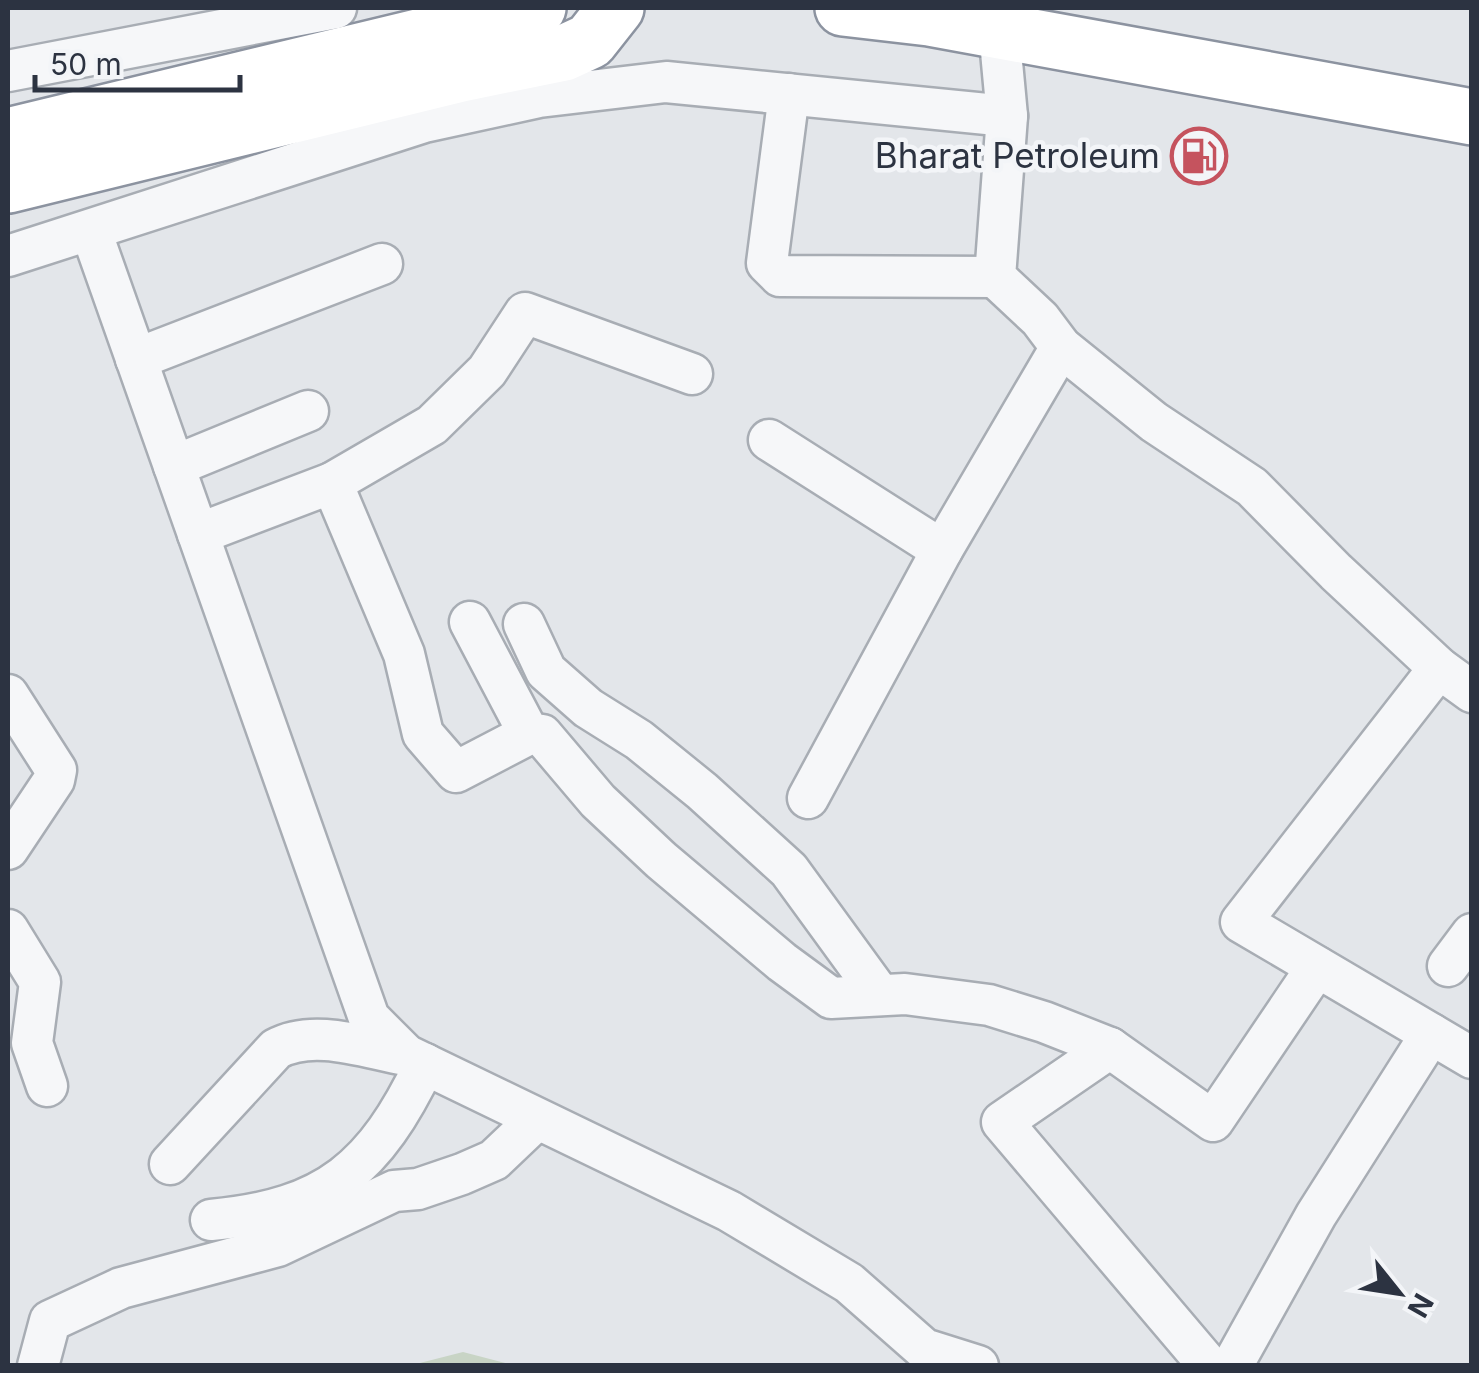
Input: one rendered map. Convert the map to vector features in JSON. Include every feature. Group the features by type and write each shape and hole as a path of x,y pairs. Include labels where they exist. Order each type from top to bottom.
{"highway":[{"path":"8,136 564,53 590,41 616,8"},
{"path":"844,8 1004,19 1472,117"},
{"path":"8,185 537,54"}],"street":[{"path":"8,71 336,8"},
{"path":"994,277 1007,116 1004,19"},
{"path":"8,256 424,122 537,54 666,82 1007,116"},
{"path":"789,94 767,263 770,270 780,276 994,277 1040,318 1061,347 1154,422 1252,487 1439,668 1472,692"},
{"path":"91,231 369,1018 416,1060"},
{"path":"136,359 382,264"},
{"path":"198,534 332,483 432,425 487,371 524,312 692,374"},
{"path":"808,798 942,550 1061,347"},
{"path":"174,466 308,411"},
{"path":"770,440 942,550"},
{"path":"332,483 404,654 423,734 456,772 528,734 542,735 598,802 662,860 831,998 905,994 989,1005 1110,1048 1212,1121 1317,967"},
{"path":"470,622 528,734"},
{"path":"524,624 546,671 588,708 640,740 788,870 880,996"},
{"path":"1439,668 1241,922 1472,1058"},
{"path":"8,694 56,770 54,780 8,850"},
{"path":"762,944 806,894"},
{"path":"8,930 40,982 32,1043 47,1086"},
{"path":"1448,966 1472,934"},
{"path":"1232,1366 1316,1215 1431,1034"},
{"path":"170,1164 276,1049 292,1040 314,1039 416,1060 729,1212 849,1283 924,1348 978,1366"},
{"path":"1110,1048 1002,1122 1209,1366"},
{"path":"211,1220 262,1215 326,1191 372,1151 402,1113 416,1060"},
{"path":"38,1366 50,1322 121,1288 278,1246 394,1190 418,1189 462,1174 494,1160 536,1120"}],"green space":[{"path":"463,1352 513,1365 412,1365"}],"place":[{"name":"Bharat Petroleum","path":"1199,156"}]}
